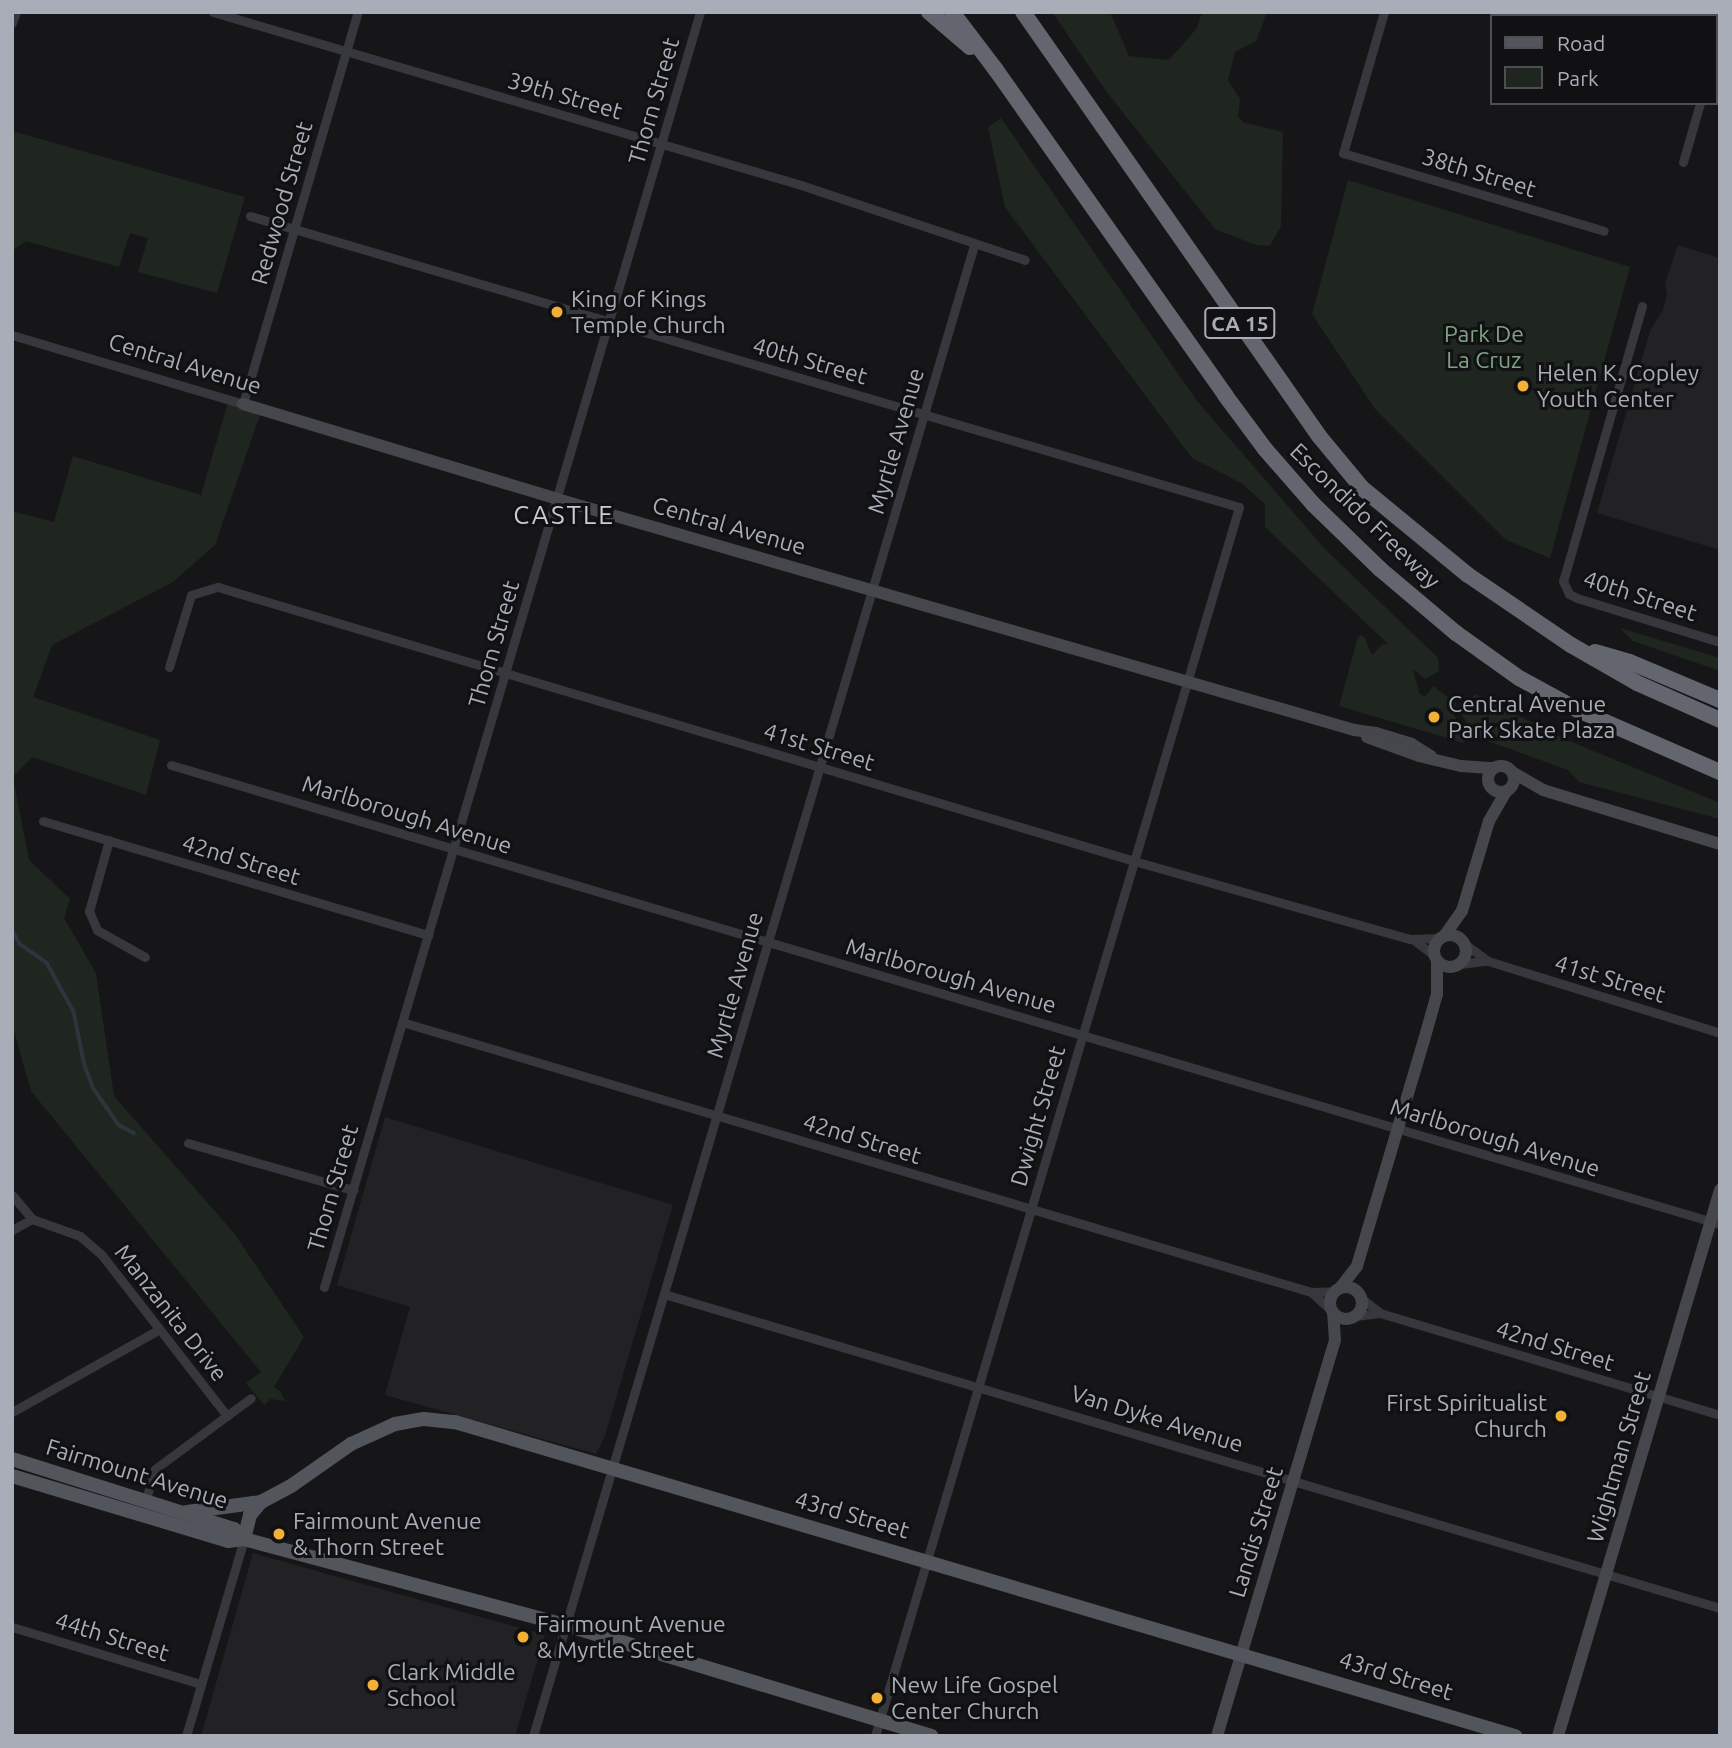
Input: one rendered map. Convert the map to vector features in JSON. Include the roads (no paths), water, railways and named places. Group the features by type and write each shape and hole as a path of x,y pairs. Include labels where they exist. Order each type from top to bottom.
{"highway":[{"path":"929,12 996,70"},
{"name":"Escondido Freeway","path":"952,12 996,70 1225,396 1265,449 1314,505 1380,569 1455,633 1519,678 1578,710 1661,749 1720,772"},
{"name":"Escondido Freeway","path":"1023,12 1319,436 1362,488 1468,575 1571,645 1637,682 1720,720"},
{"path":"1571,645 1630,662 1720,700"},
{"path":"1661,749 1720,780"}],"main road":[{"name":"43rd Street","path":"187,1512 261,1502 291,1486 351,1444 373,1432 408,1420 454,1422 1516,1736"},
{"name":"Fairmount Avenue","path":"12,1460 234,1528 244,1539"},
{"name":"Fairmount Avenue","path":"12,1475 228,1541 244,1539 566,1625 931,1736"},
{"path":"244,1539 250,1515 261,1502"}],"street":[{"path":"12,23 16,12"},
{"name":"39th Street","path":"213,12 801,186 1025,260"},
{"name":"Redwood Street","path":"243,404 358,12"},
{"name":"Thorn Street","path":"324,1287 701,12"},
{"name":"38th Street","path":"1384,12 1343,153 1604,230"},
{"path":"1683,162 1699,105"},
{"name":"40th Street","path":"250,216 1239,507"},
{"name":"Myrtle Avenue","path":"533,1736 974,245"},
{"name":"40th Street","path":"1642,306 1563,574 1565,588 1577,598 1720,642"},
{"name":"Central Avenue","path":"12,335 557,499 1354,730 1395,749 1431,756 1461,766 1493,768"},
{"name":"Dwight Street","path":"875,1736 1239,507"},
{"name":"41st Street","path":"169,667 191,595 218,587 819,768 1410,939 1426,941 1442,936"},
{"name":"Marlborough Avenue","path":"171,765 1715,1223"},
{"path":"1489,821 1488,784 1493,768 1501,765 1543,790 1720,844"},
{"name":"Central Avenue","path":"1461,766 1488,784"},
{"path":"1437,994 1466,955 1462,911 1489,821 1514,782 1512,772"},
{"path":"1488,784 1496,792 1543,790"},
{"name":"42nd Street","path":"43,821 428,935"},
{"path":"109,840 89,911 97,930 145,957"},
{"path":"1357,1266 1330,1299 1332,1311 1341,1319 1353,1318 1361,1308 1357,1266 1437,994 1434,946 1462,911"},
{"path":"1442,936 1455,935 1464,943"},
{"name":"41st Street","path":"1410,939 1424,946 1436,958"},
{"name":"41st Street","path":"1464,943 1488,961 1720,1033"},
{"path":"1436,958 1446,966 1458,965"},
{"name":"41st Street","path":"1458,965 1488,961"},
{"name":"42nd Street","path":"402,1023 1311,1292 1338,1289"},
{"path":"188,1143 352,1190"},
{"name":"Wightman Street","path":"1558,1736 1659,1397 1715,1223 1720,1190"},
{"path":"12,1195 32,1219 12,1230"},
{"name":"Manzanita Drive","path":"32,1219 80,1236 101,1254 227,1416"},
{"path":"1338,1289 1350,1288 1360,1296"},
{"name":"42nd Street","path":"1311,1292 1332,1311"},
{"name":"Van Dyke Avenue","path":"664,1294 1720,1608"},
{"name":"42nd Street","path":"1360,1296 1380,1313 1720,1415"},
{"name":"Landis Street","path":"1332,1311 1335,1340"},
{"name":"42nd Street","path":"1353,1318 1380,1313"},
{"name":"Landis Street","path":"1217,1736 1335,1340 1353,1318"},
{"path":"12,1412 158,1330"},
{"path":"145,1502 155,1469 251,1398"},
{"path":"186,1736 244,1539"},
{"name":"44th Street","path":"12,1627 201,1684"}],"waterway":[{"path":"12,929 20,944 47,963 74,1012 85,1066 94,1089 119,1125 134,1133"}],"place":[{"name":"King of Kings Temple Church","path":"557,312"},
{"name":"Helen K. Copley Youth Center","path":"1523,386"},
{"name":"Central Avenue Park Skate Plaza","path":"1434,717"},
{"name":"First Spiritualist Church","path":"1561,1416"},
{"name":"Fairmount Avenue & Thorn Street","path":"279,1534"},
{"name":"Fairmount Avenue & Myrtle Street","path":"523,1637"},
{"name":"Clark Middle School","path":"373,1685"},
{"name":"New Life Gospel Center Church","path":"877,1698"}],"district":[{"name":"CASTLE","path":"564,515"}],"park label":[{"name":"Park De La Cruz","path":"1484,347"}]}
